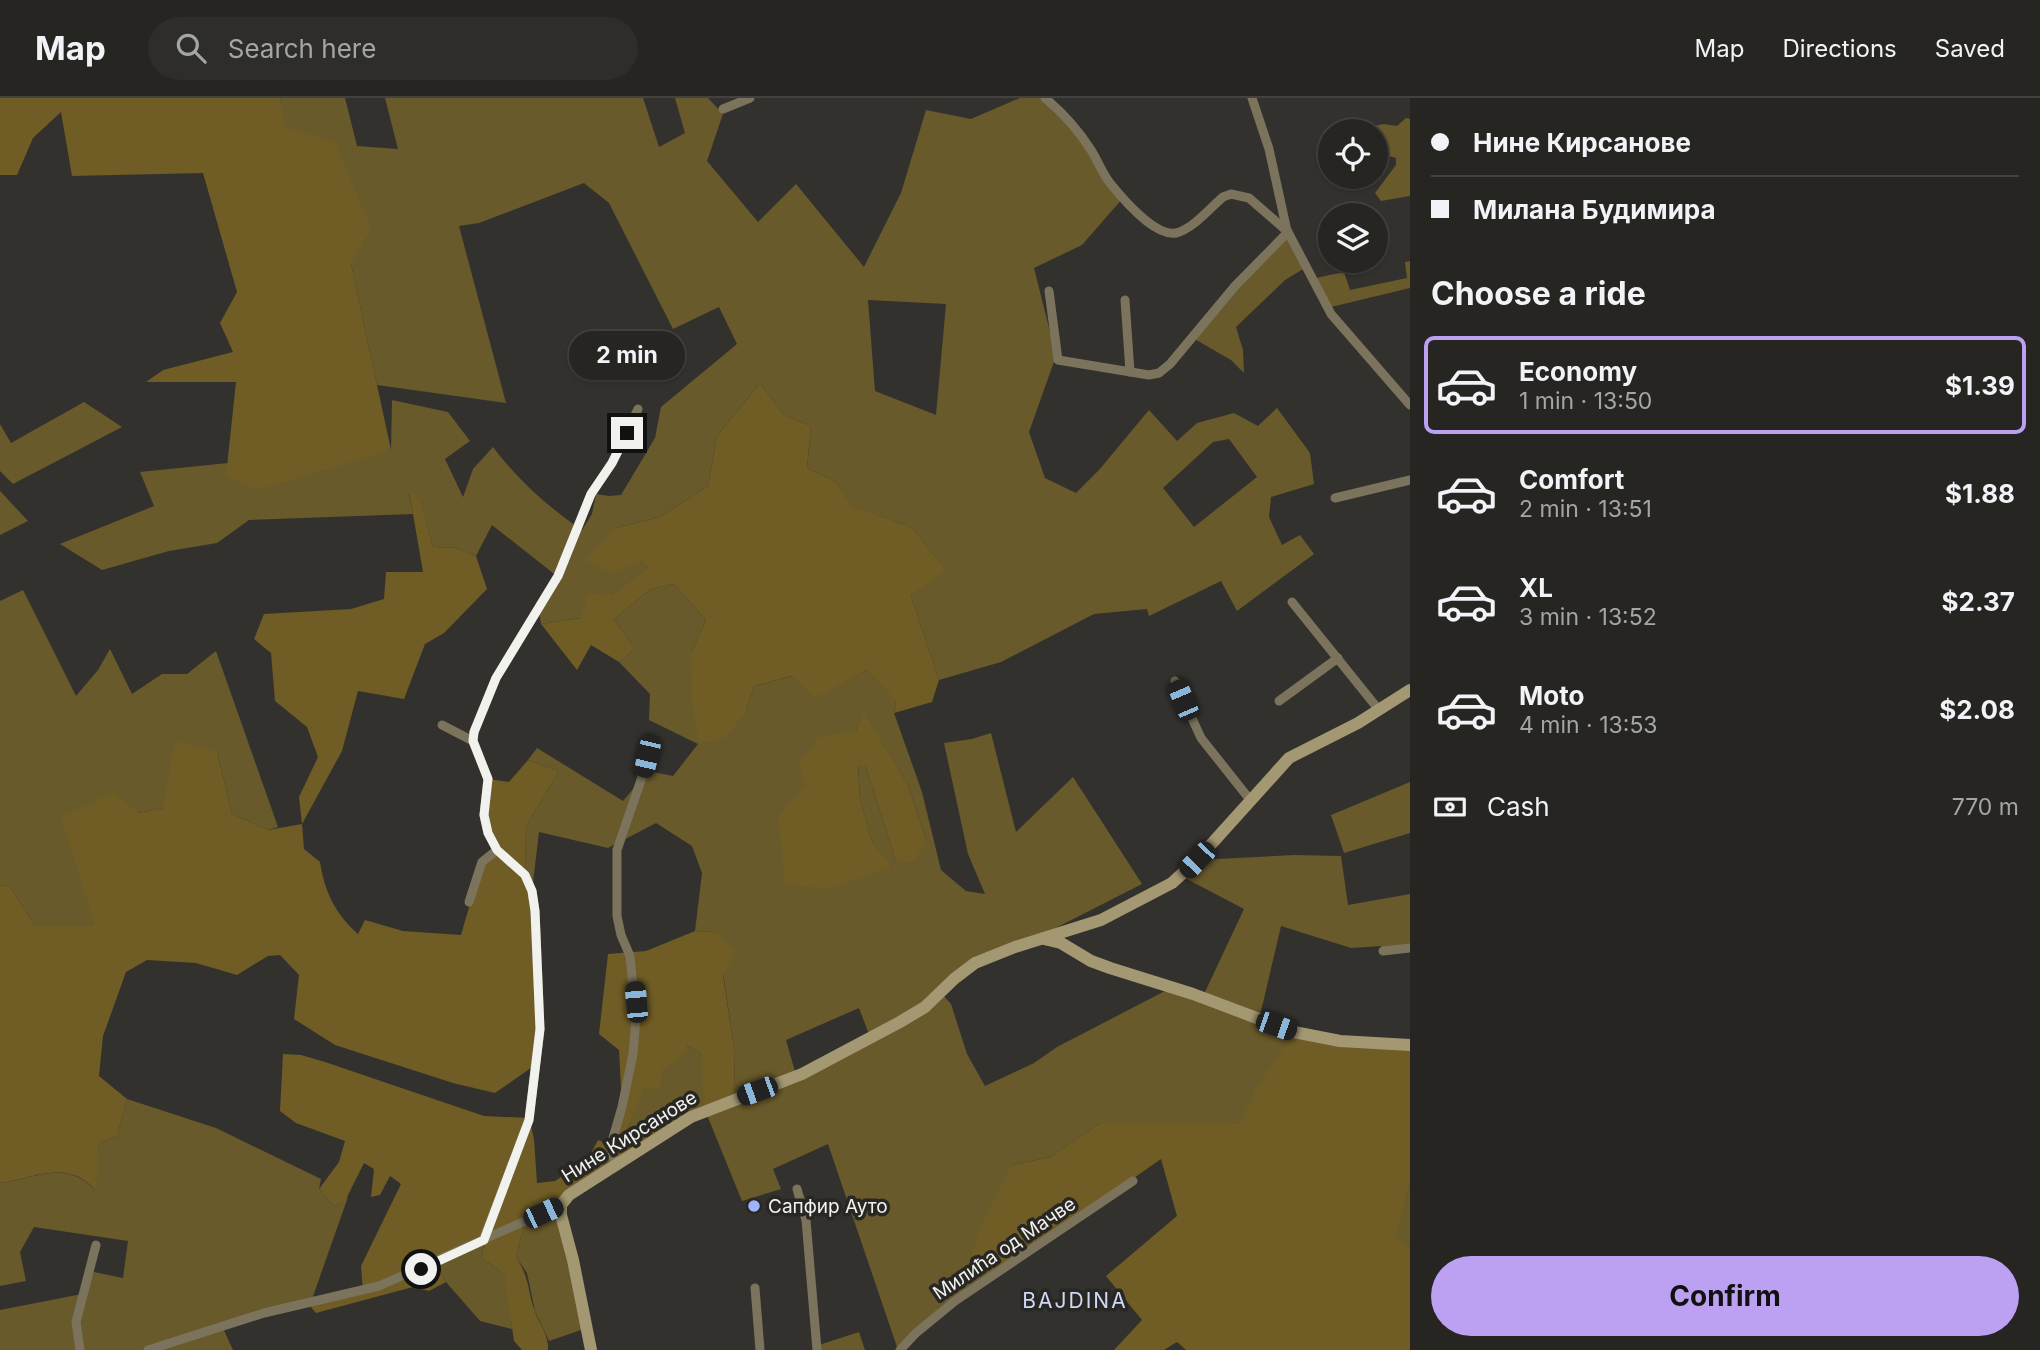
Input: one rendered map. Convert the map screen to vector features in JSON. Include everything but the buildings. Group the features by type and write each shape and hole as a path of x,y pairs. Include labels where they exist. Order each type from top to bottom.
{"street":[{"path":"723,109 750,98"},
{"path":"1045,98 1080,135 1108,182 1159,230 1172,233 1184,230 1223,197 1231,194 1249,198 1288,232"},
{"path":"1252,98 1269,149 1288,232 1318,293 1331,314 1410,405"},
{"path":"1049,291 1058,360 1149,375 1164,369 1235,286 1288,232"},
{"path":"1125,300 1129,372"},
{"path":"484,1240 529,1120 540,1029 532,891 525,875 497,850 488,833 484,815 488,779 473,741 482,710 496,678 558,576 591,494 612,463 638,409"},
{"path":"1335,498 1410,480"},
{"path":"1292,602 1379,710"},
{"path":"1279,701 1338,658"},
{"path":"1175,681 1201,738 1251,801"},
{"name":"Нине Кирсанове","path":"148,1350 264,1313 379,1286 561,1205 569,1195 684,1120 822,1064 925,1007 950,982 975,963 1037,939 1101,920 1172,883 1197,860 1294,754 1358,723 1410,690"},
{"path":"442,725 473,741"},
{"path":"615,1164 611,1145 633,1054 636,1017 630,956 617,916 617,850 647,757"},
{"path":"469,902 482,862 497,850"},
{"path":"1037,939 1061,943 1091,961 1193,994 1294,1032 1340,1041 1410,1045"},
{"path":"1383,951 1410,948"},
{"name":"Милића од Мачве","path":"900,1350 955,1301 1133,1181"},
{"path":"797,1189 806,1220 817,1350"},
{"path":"561,1205 591,1350"},
{"path":"80,1350 76,1322 96,1245"},
{"path":"755,1288 760,1350"}],"shaded area":[{"path":"0,98 280,98 285,127 335,142 371,228 351,264 391,450 257,490 226,476 236,382 146,382 163,370 233,352 220,323 237,292 203,173 72,176 61,112 33,138 17,175 0,175"},
{"path":"280,98 345,98 357,146 398,149 385,98 643,98 659,147 685,133 675,98 708,98 723,114 707,161 758,222 796,184 864,267 901,193 926,110 971,119 1020,98 1044,98 1064,116 1123,198 1082,245 1034,268 1056,356 1029,432 1045,478 1076,493 1149,410 1177,441 1197,423 1234,413 1258,426 1277,408 1310,453 1314,484 1271,497 1269,517 1282,545 1300,535 1314,554 1237,611 1221,581 1149,616 1147,609 1094,614 1001,662 939,680 911,596 945,570 913,528 849,505 835,481 807,468 811,426 784,415 760,383 717,436 708,486 660,517 615,528 640,561 650,568 581,618 541,624 539,611 558,577 492,525 476,556 456,548 433,547 420,501 409,493 413,514 249,520 217,543 169,551 102,570 60,544 154,506 140,472 228,463 227,476 391,450 392,400 448,412 470,441 445,459 463,497 473,469 493,447 534,492 582,530 592,514 596,494 621,495 655,438 661,407 737,344 719,307 673,329 609,203 584,183 479,223 459,226 506,403 377,385 351,264 284,127","holes":["868,300 946,304 936,415 875,391","1229,439 1257,477 1194,527 1163,488 1213,442"]},
{"path":"1406,118 1410,119 1410,196 1381,201 1375,193 1378,189 1388,189 1388,176 1396,165 1396,158 1389,156 1388,151 1388,125 1397,126"},
{"path":"1288,232 1305,268 1285,280 1236,327 1243,350 1244,373 1231,360 1191,337"},
{"path":"1410,261 1410,288 1327,308 1311,279 1344,273 1350,290 1407,278 1405,262"},
{"path":"760,383 784,415 811,426 807,468 835,481 850,505 913,528 946,571 911,596 939,680 932,702 894,713 896,701 867,670 815,698 792,676 754,686 746,711 725,739 699,743 692,704 691,653 706,620 674,584 651,589 614,619 635,649 619,662 591,645 577,670 541,624 581,618 588,594 610,595 649,568 640,561 612,573 584,560 615,528 660,517 708,486 717,436"},
{"path":"84,402 122,427 13,484 0,471 0,424 11,443"},
{"path":"0,491 28,521 0,535"},
{"path":"409,491 420,500 433,547 456,548 476,556 487,589 444,633 425,644 404,699 358,691 342,751 302,824 299,797 318,757 307,727 275,701 271,653 254,639 264,614 351,609 384,599 386,572 423,572"},
{"path":"674,584 706,620 691,653 746,711 754,686 793,676 815,697 867,670 896,700 894,713 922,792 941,870 966,891 985,894 968,854 944,743 991,733 1016,832 1073,777 1142,884 1001,956 975,963 941,993 951,1004 967,1054 985,1086 1034,1063 1057,1047 1165,991 1204,994 1244,909 1183,877 1197,860 1294,855 1341,856 1348,905 1410,894 1410,948 1383,951 1381,946 1351,948 1281,926 1259,1020 1294,1032 1239,1124 1099,1124 1050,1157 1012,1165 983,1281 898,1350 828,1144 773,1169 781,1189 742,1201 705,1110 684,1120 670,1110 627,1131 644,1089 688,1046 700,1052 703,1075 735,1099 734,1048 717,932 695,931 702,873 692,846 656,823 608,848 539,832 532,891 525,875 526,826 559,771 528,760 537,748 623,801 648,771 673,776 698,744 649,720 650,694 619,662 635,649 614,619 651,589","holes":["863,711 908,785 926,840 896,861 866,767 858,764 860,800 872,841 892,868 779,816 856,731","859,1008 870,1037 796,1075 786,1040"]},
{"path":"23,590 76,696 98,670 110,649 132,694 162,674 187,674 216,651 278,827 268,830 232,814 217,752 163,808 138,813 96,927 35,926 9,885 0,886 0,601"},
{"path":"863,710 908,785 926,840 913,862 896,861 866,767 858,765 860,800 872,841 892,867 829,889 785,884 778,816 805,786 799,765 818,737 856,731"},
{"path":"175,741 217,752 232,814 268,830 302,824 304,849 320,862 332,902 358,934 365,920 403,931 461,935 482,862 497,850 488,833 488,779 509,782 528,760 559,771 526,826 525,875 532,891 540,1029 535,1065 495,1093 453,1083 335,1045 294,1019 299,975 280,955 268,956 237,975 196,963 147,960 126,972 103,1036 99,1076 127,1099 117,1136 99,1143 96,1191 75,1175 63,1173 0,1183 0,886 9,885 35,926 95,926 61,817 114,792 138,813 163,808"},
{"path":"1410,782 1410,833 1344,853 1331,815"},
{"path":"695,931 717,932 735,953 723,975 734,1048 735,1099 705,1109 700,1052 688,1046 678,1059 662,1070 660,1088 644,1089 627,1130 671,1110 684,1120 525,1222 516,1257 527,1279 548,1350 522,1350 514,1341 504,1274 482,1258 485,1235 441,1261 438,1268 446,1282 429,1291 413,1287 316,1313 309,1305 363,1291 361,1266 401,1184 390,1176 380,1195 371,1197 374,1169 364,1163 346,1199 334,1206 319,1189 339,1162 345,1141 296,1123 280,1111 283,1054 301,1055 325,1062 484,1116 529,1118 534,1139 537,1183 555,1181 588,1159 598,1140 611,1145 622,1107 619,1050 599,1034 608,954 646,951"},
{"path":"1294,1032 1410,1045 1410,1185 1395,1236 1410,1249 1410,1350 1186,1350 1177,1342 1164,1350 1114,1350 1142,1320 1106,1276 1177,1216 1161,1159 983,1281 971,1257 981,1225 1012,1165 1050,1157 1099,1124 1239,1124 1258,1085"},
{"path":"127,1099 216,1128 321,1179 319,1189 334,1206 348,1197 311,1302 222,1326 233,1350 0,1350 0,1310 82,1294 89,1271 123,1278 128,1241 34,1227 20,1252 26,1281 0,1286 0,1183 62,1173 73,1175 95,1190 99,1143 117,1136"},
{"path":"1410,1185 1410,1249 1394,1236"},
{"path":"561,1205 587,1328 549,1341 535,1311 527,1273 516,1257 525,1222"},
{"path":"484,1240 482,1258 504,1274 512,1329 480,1321 446,1282 438,1268 441,1261"},
{"path":"859,1332 865,1350 821,1350 819,1345"}],"place":[{"name":"Сапфир Ауто","path":"754,1206"}],"district":[{"name":"BAJDINA","path":"1075,1301"}],"route":[{"path":"421,1269 484,1240 529,1120 540,1029 532,891 525,875 497,850 488,833 484,815 488,779 473,741 474,732 496,678 558,576 591,494 612,463 627,433"}]}
